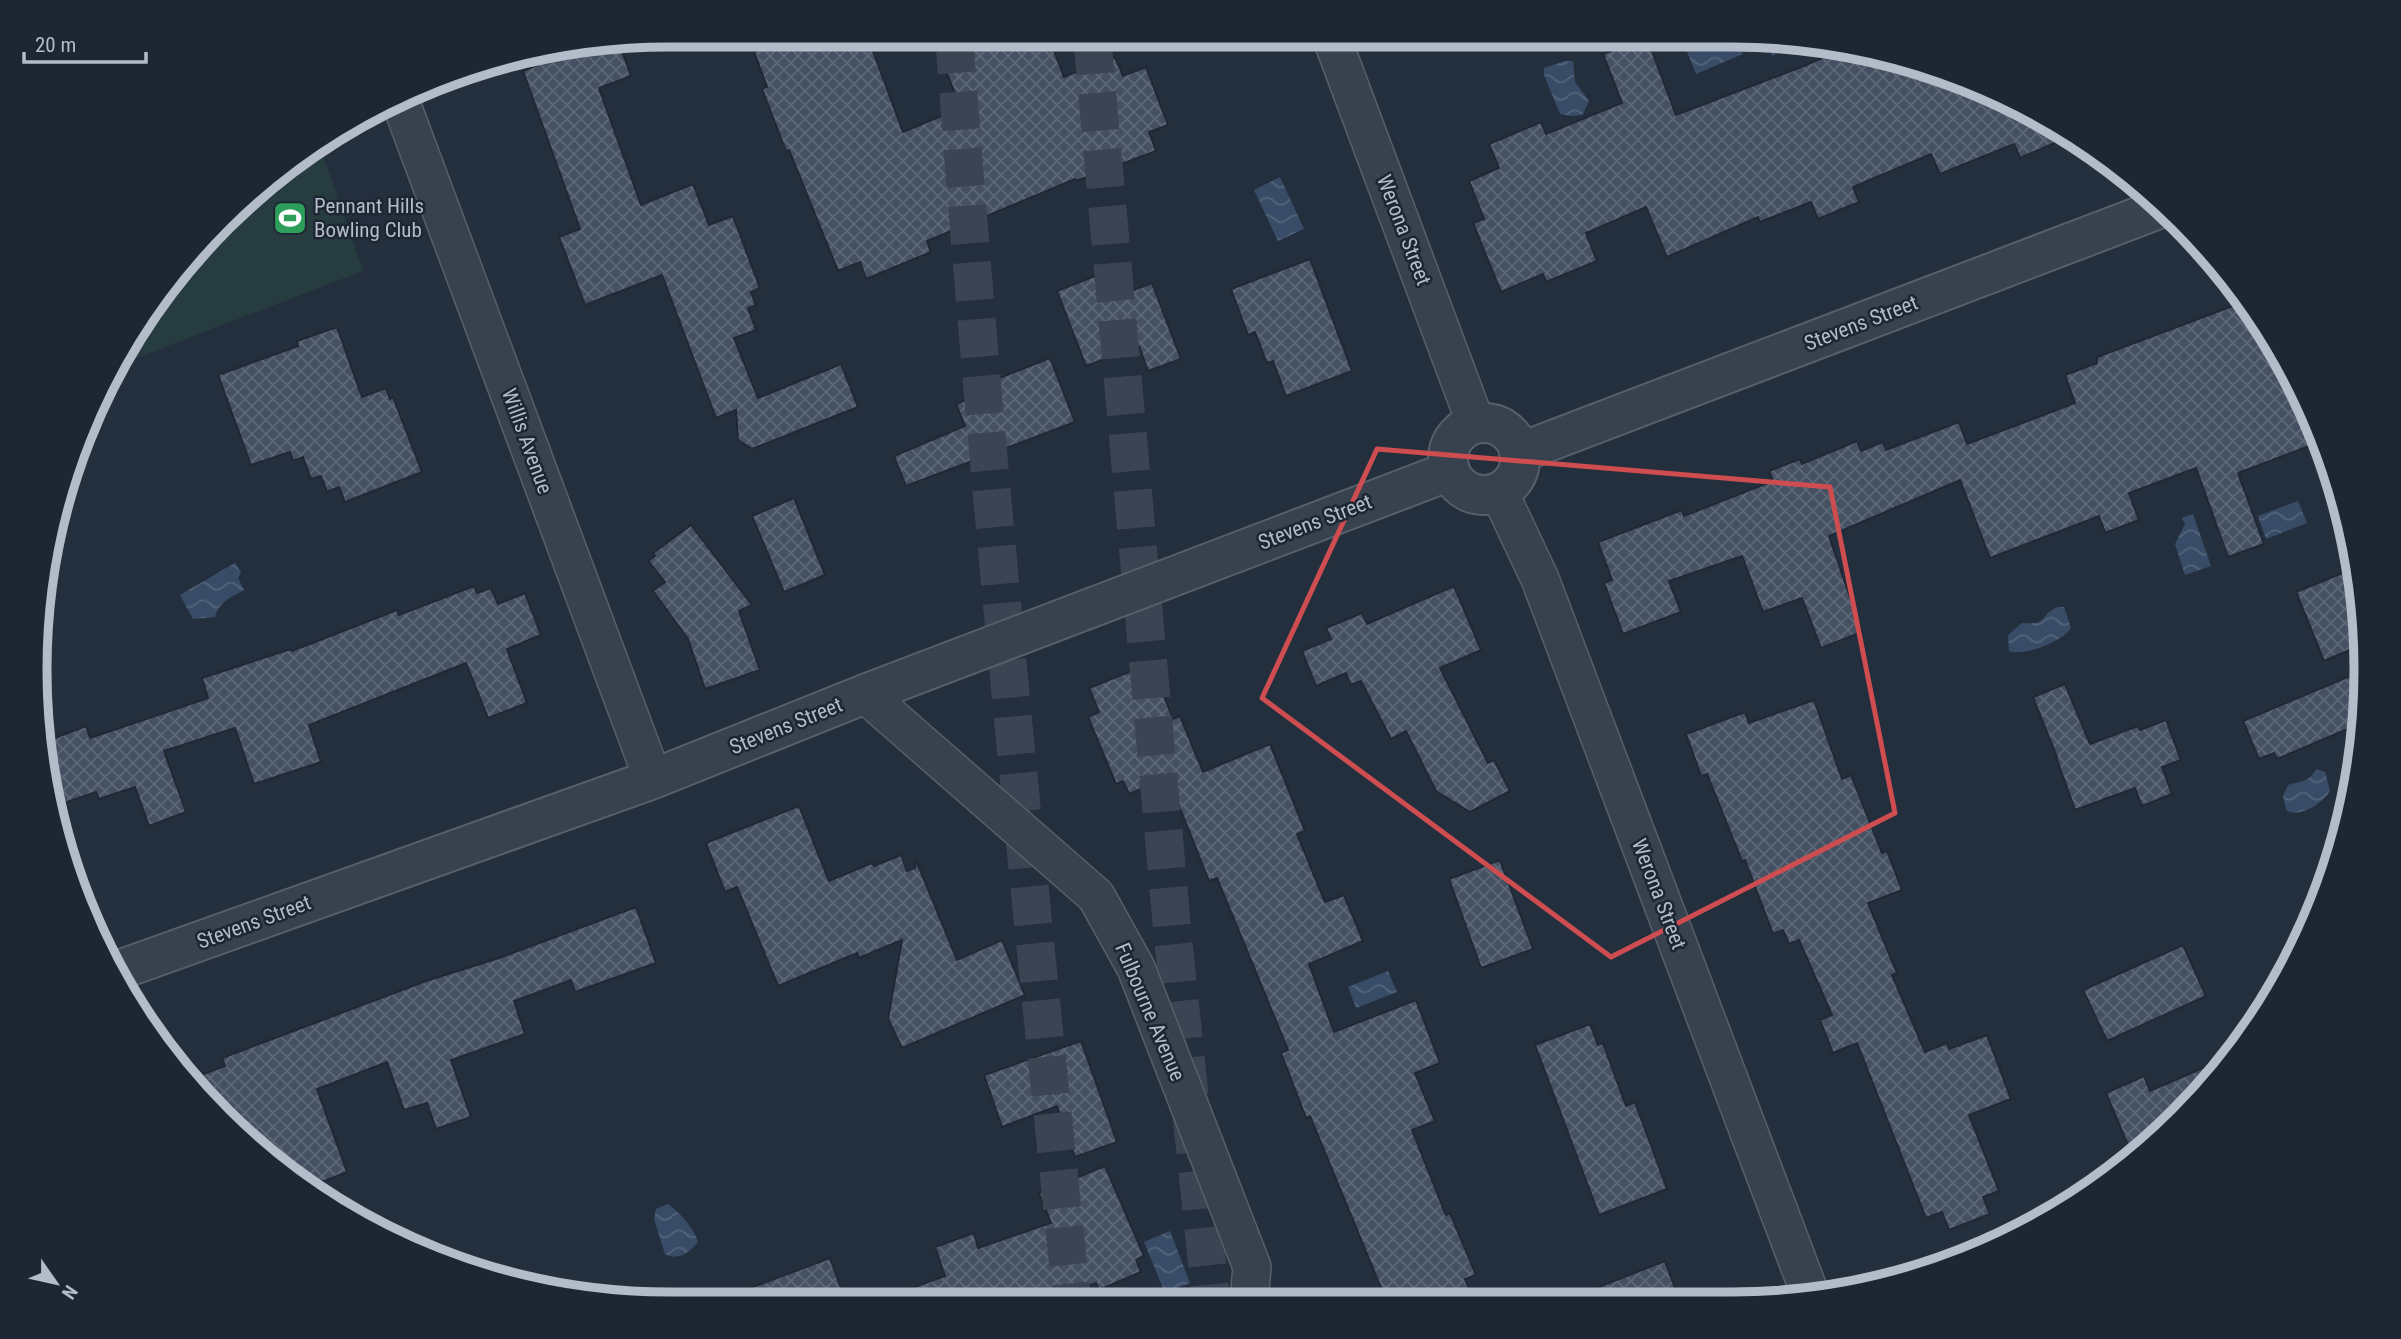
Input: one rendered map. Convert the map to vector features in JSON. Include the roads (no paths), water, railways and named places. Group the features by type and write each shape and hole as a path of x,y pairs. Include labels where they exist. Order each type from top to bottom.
{"street":[{"name":"Werona Street","path":"1335,47 1476,424"},
{"name":"Willis Avenue","path":"403,107 653,779"},
{"name":"Stevens Street","path":"1519,453 2152,212"},
{"path":"1476,424 1498,426 1515,442 1519,453 1520,465 1509,485 1499,492 1487,495 1464,489 1455,481 1448,459 1450,447 1465,428 1476,424"},
{"name":"Stevens Street","path":"124,968 653,779 865,694 1450,471"},
{"name":"Werona Street","path":"1499,492 1540,579 1807,1287"},
{"name":"Fulbourne Avenue","path":"865,694 1096,896 1136,968 1252,1267 1250,1292"}],"water":[{"path":"1740,47 1743,54 1696,74 1686,49"},
{"path":"1769,49 1786,50 1772,56"},
{"path":"1573,61 1575,82 1589,101 1583,114 1577,116 1560,114 1544,75 1544,68"},
{"path":"1280,177 1304,229 1278,241 1254,190"},
{"path":"2298,501 2307,523 2266,539 2258,516"},
{"path":"2193,514 2211,566 2185,575 2175,544 2185,524 2182,518"},
{"path":"235,563 241,573 238,578 244,590 223,604 215,617 193,619 180,595"},
{"path":"2058,607 2064,607 2071,628 2067,633 2052,643 2033,650 2009,651 2008,635 2022,623 2041,621"},
{"path":"2316,769 2325,772 2330,791 2327,796 2304,811 2297,813 2286,810 2283,796 2288,785 2307,779"},
{"path":"1388,971 1397,992 1356,1008 1348,987"},
{"path":"668,1204 686,1221 698,1242 687,1252 674,1257 665,1254 654,1219 656,1209"},
{"path":"1170,1231 1190,1283 1165,1292 1144,1242"}],"tunnel":[{"path":"955,47 993,510 1071,1292"},
{"path":"1093,47 1172,928 1210,1292"}],"place":[{"name":"Pennant Hills Bowling Club","path":"290,218"}]}
